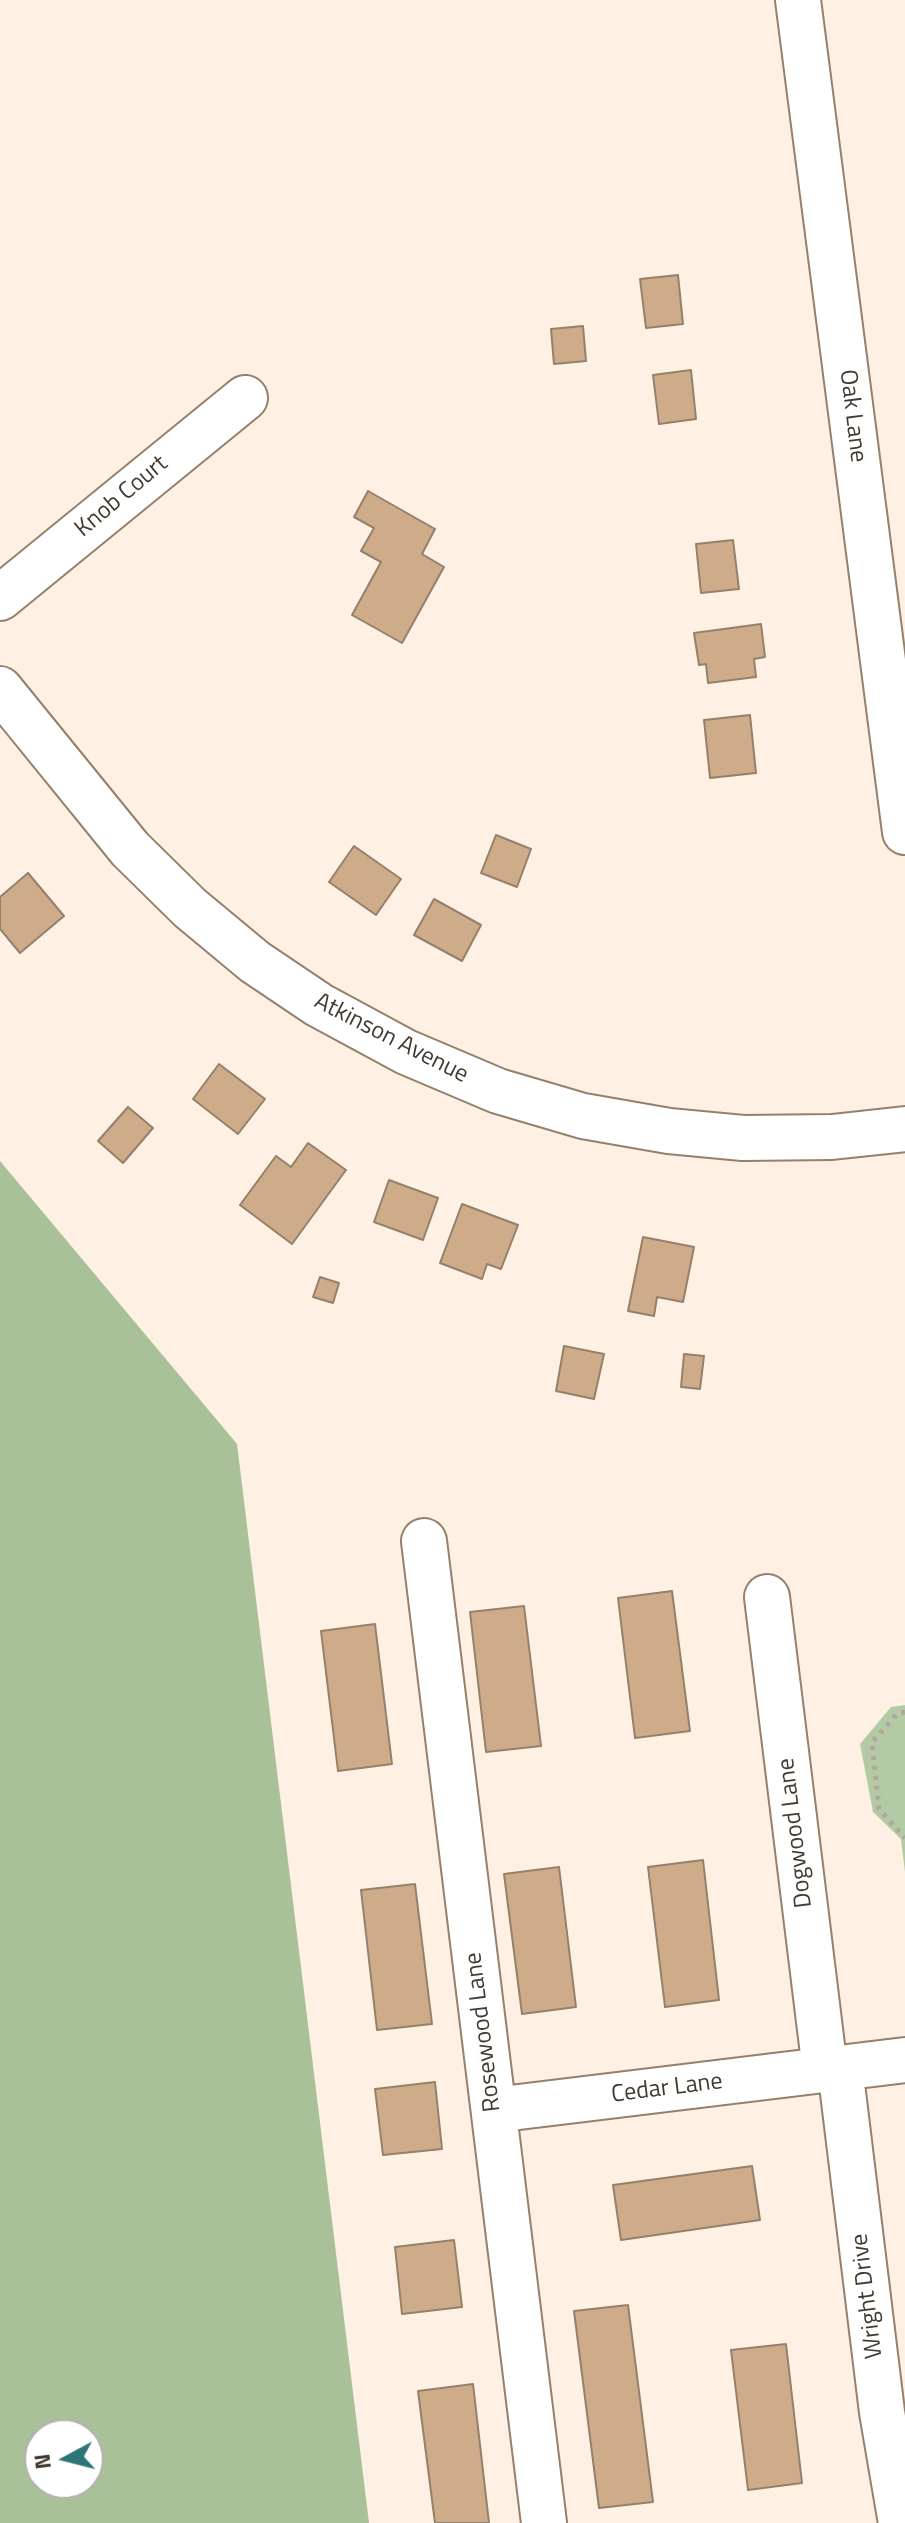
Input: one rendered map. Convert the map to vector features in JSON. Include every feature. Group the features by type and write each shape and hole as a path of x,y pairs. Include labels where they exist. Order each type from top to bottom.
{"street":[{"name":"Oak Lane","path":"798,0 905,832"},
{"name":"Knob Court","path":"0,598 245,398"},
{"name":"Atkinson Avenue","path":"0,689 130,849 190,908 255,962 319,1005 406,1052 498,1091 583,1116 669,1131 743,1138 817,1138 905,1129"},
{"name":"Rosewood Lane","path":"424,1541 544,2523"},
{"name":"Dogwood Lane","path":"767,1597 832,2069"},
{"name":"Cedar Lane","path":"494,2110 905,2060"},
{"name":"Wright Drive","path":"832,2069 901,2523"}],"path":[{"path":"905,1712 898,1713 872,1742 879,1809 905,1838"}],"green space":[{"path":"0,1161 237,1444 369,2523 0,2523"},
{"path":"905,1705 905,1872 901,1839 873,1812 860,1744 891,1707"}],"building":[{"path":"678,275 683,324 646,328 640,279"},
{"path":"583,326 586,361 554,364 551,329"},
{"path":"691,370 696,419 659,424 653,375"},
{"path":"368,491 435,529 422,554 444,567 402,643 352,615 381,562 361,551 374,528 354,517"},
{"path":"733,540 739,589 701,593 696,544"},
{"path":"761,624 765,657 754,659 756,677 708,683 706,664 699,665 694,633"},
{"path":"750,715 756,773 710,778 704,720"},
{"path":"496,835 531,849 517,887 481,873"},
{"path":"354,846 401,879 376,915 329,882"},
{"path":"28,873 64,916 20,953 0,929 0,897"},
{"path":"434,899 481,925 462,961 414,935"},
{"path":"219,1064 265,1099 238,1134 193,1099"},
{"path":"128,1107 153,1128 123,1163 98,1141"},
{"path":"308,1143 346,1170 292,1244 240,1205 276,1156 291,1167"},
{"path":"389,1180 438,1198 423,1240 374,1222"},
{"path":"462,1204 518,1225 501,1269 487,1264 482,1279 440,1263"},
{"path":"643,1237 694,1247 683,1302 657,1297 654,1316 628,1311"},
{"path":"320,1277 339,1283 333,1303 313,1297"},
{"path":"564,1346 604,1354 594,1399 556,1391"},
{"path":"684,1354 704,1356 700,1389 681,1387"},
{"path":"672,1591 690,1731 635,1738 618,1598"},
{"path":"524,1606 541,1746 486,1752 470,1612"},
{"path":"375,1624 392,1764 338,1771 321,1631"},
{"path":"703,1860 719,2000 665,2007 648,1867"},
{"path":"559,1867 576,2007 522,2014 504,1874"},
{"path":"415,1884 432,2024 377,2030 361,1890"},
{"path":"435,2082 442,2149 383,2155 375,2089"},
{"path":"752,2166 760,2220 621,2240 613,2185"},
{"path":"454,2240 462,2307 402,2314 395,2247"},
{"path":"628,2305 653,2502 599,2508 574,2311"},
{"path":"786,2344 802,2483 748,2490 731,2350"},
{"path":"473,2384 489,2523 435,2523 418,2391"}]}
